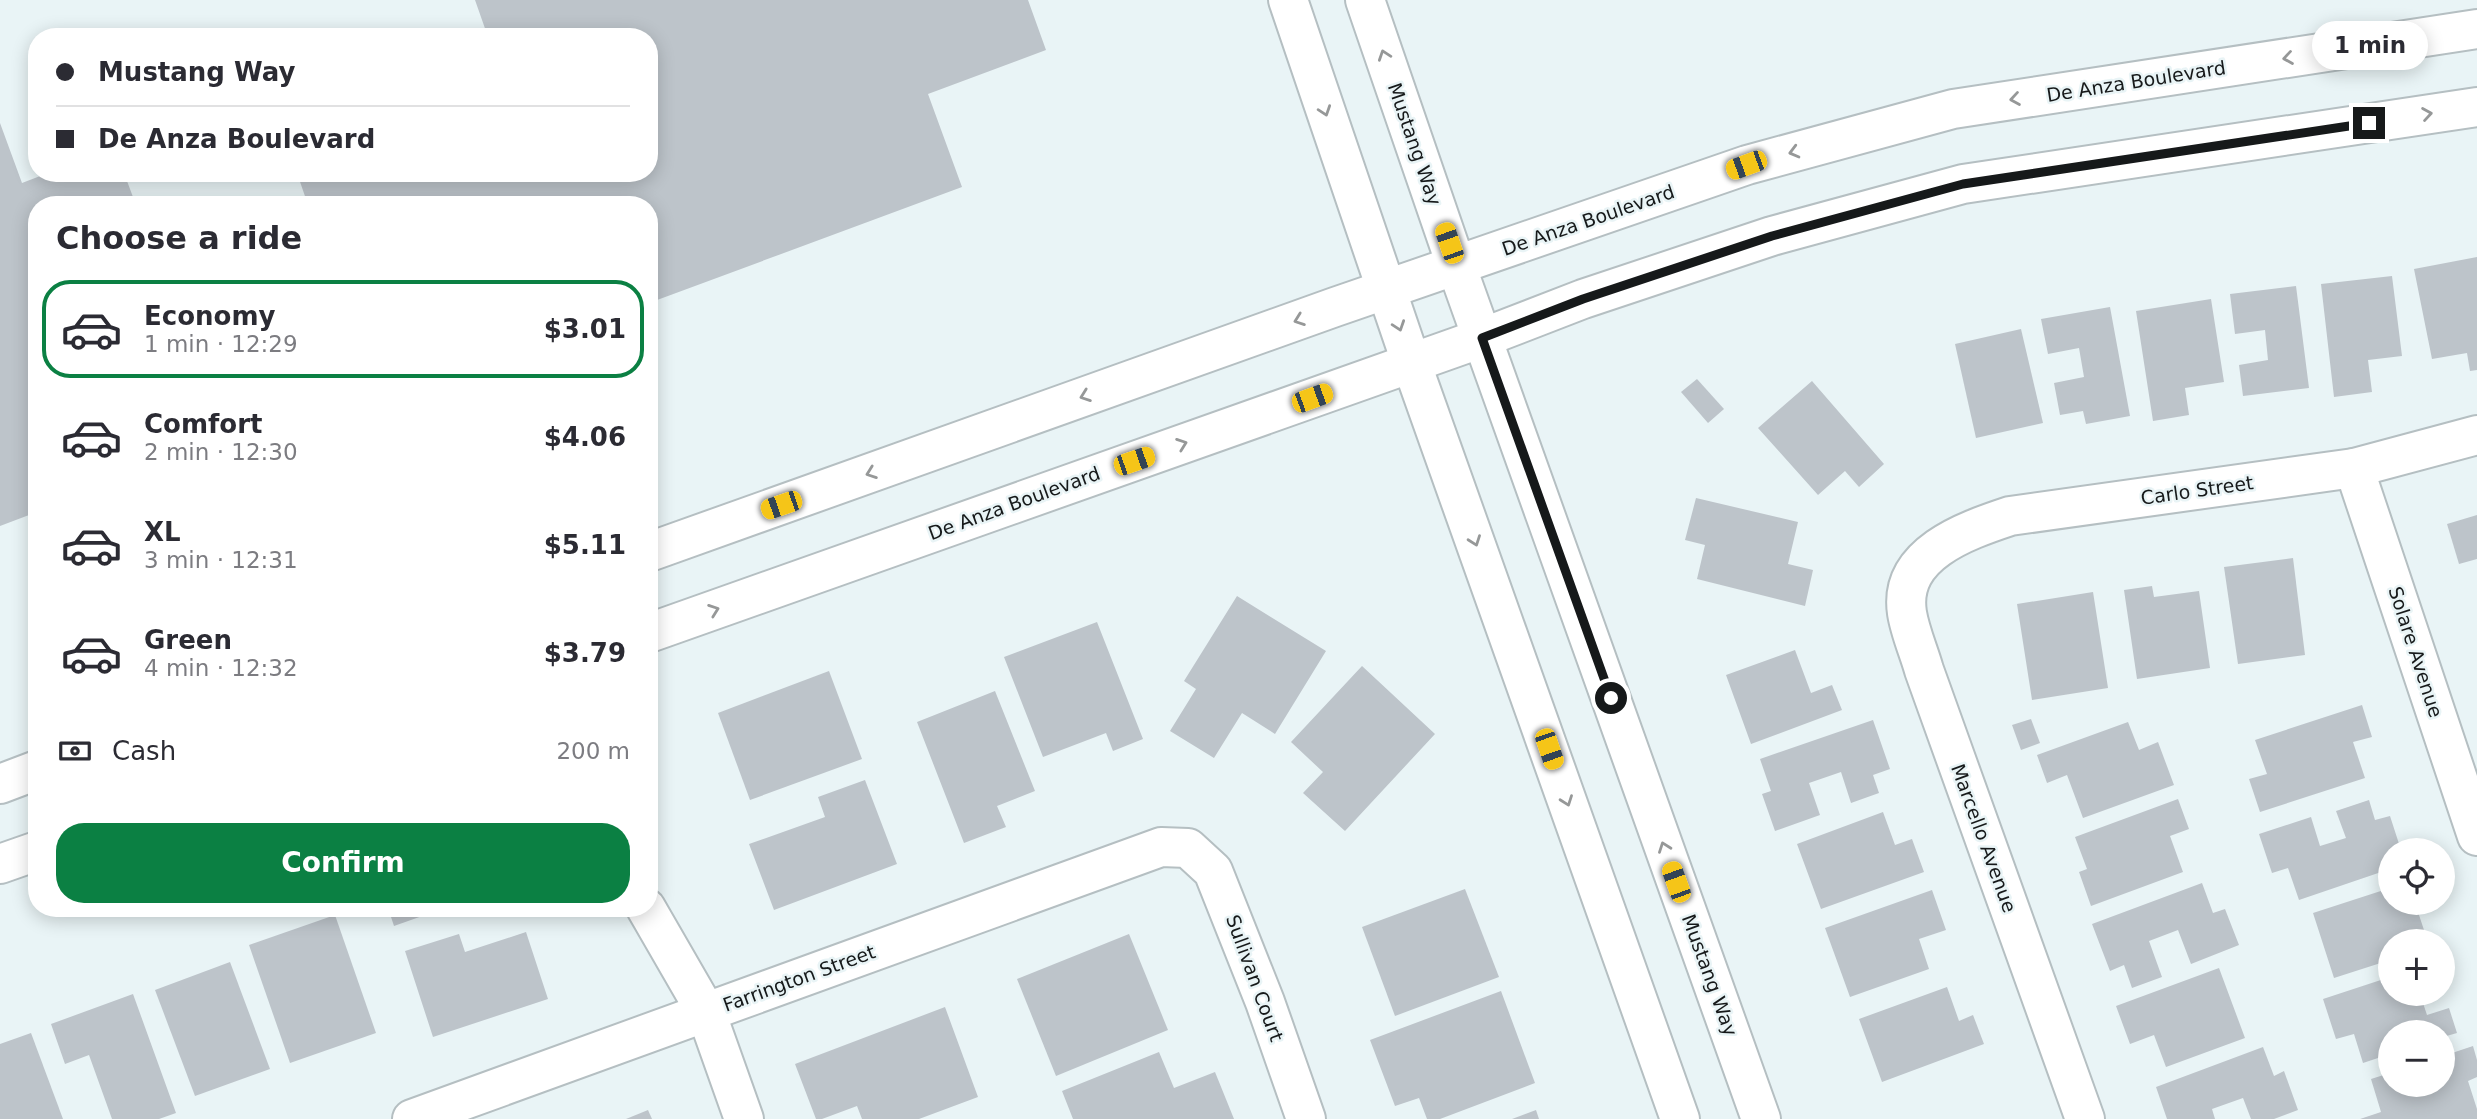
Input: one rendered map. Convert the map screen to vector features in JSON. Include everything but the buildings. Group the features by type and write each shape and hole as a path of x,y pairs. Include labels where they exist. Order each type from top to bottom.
{"street":[{"path":"1288,0 1411,362 1680,1119"},
{"name":"Mustang Way","path":"1365,0 1456,265 1761,1119"},
{"name":"De Anza Boulevard","path":"658,549 1456,265 1746,165 1954,108 2477,29"},
{"name":"De Anza Boulevard","path":"658,630 1482,338 1583,299 1772,236 1963,184 2477,107"},
{"name":"Carlo Street","path":"1924,558 1967,531 2010,516 2354,468 2477,435"},
{"name":"Solare Avenue","path":"2354,468 2477,836"},
{"name":"Marcello Avenue","path":"1924,558 1908,583 1907,613 1929,683 2085,1119"},
{"path":"0,783 28,773"},
{"name":"Farrington Street","path":"411,1119 1133,855 1161,847 1188,848"},
{"name":"Sullivan Court","path":"1188,848 1213,871 1222,890 1306,1119"},
{"path":"0,864 28,854"},
{"path":"651,917 706,1012 744,1119"}],"route":[{"path":"1611,698 1482,338 1583,299 1772,236 1963,184 2369,123"}]}
